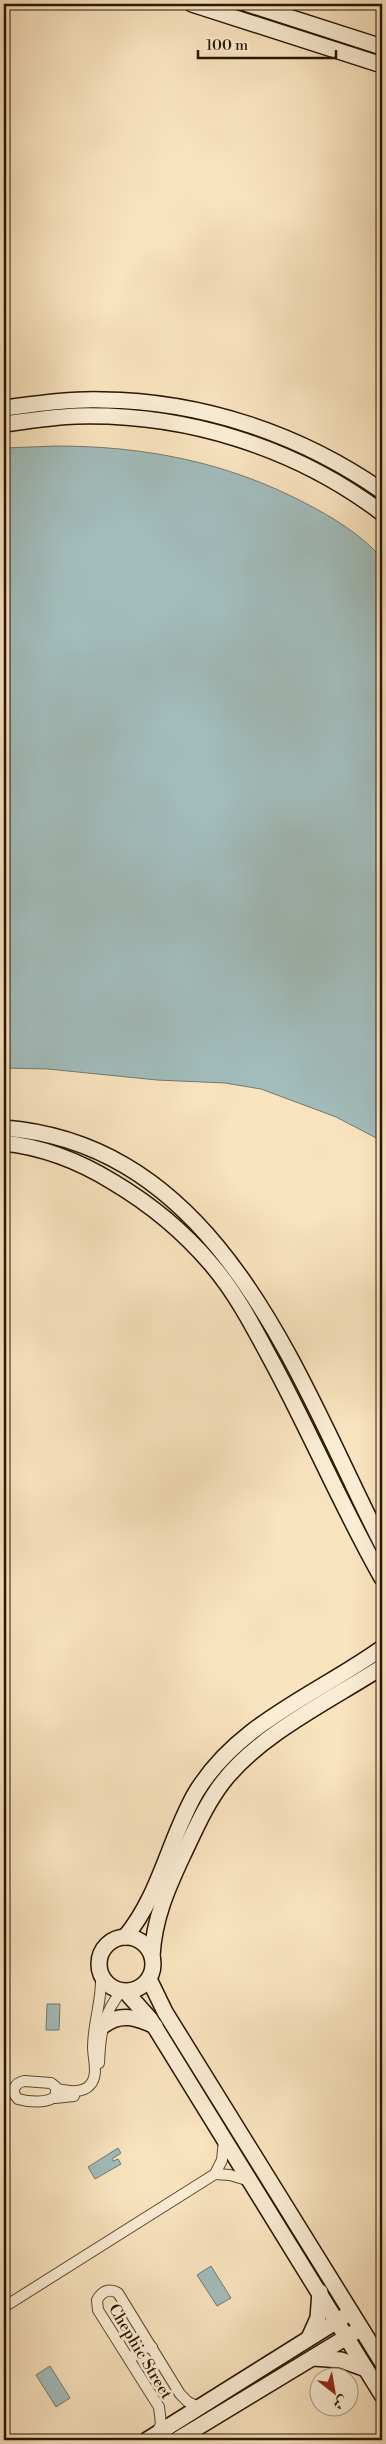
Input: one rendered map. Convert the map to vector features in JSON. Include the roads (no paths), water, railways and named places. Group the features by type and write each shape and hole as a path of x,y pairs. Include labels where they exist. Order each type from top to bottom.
{"street":[{"path":"248,4 382,47"},
{"path":"198,5 382,65"},
{"path":"4,408 50,402 101,400 178,406 228,418 277,434 346,468 382,491"},
{"path":"4,424 49,418 99,416 174,424 223,434 293,460 337,483 382,512"},
{"path":"337,483 346,468"},
{"path":"4,1128 44,1134 76,1144 122,1165 182,1208 211,1238 241,1276 272,1325 311,1397 382,1544"},
{"path":"4,1143 40,1149 72,1160 102,1175 148,1204 178,1229 212,1265 241,1306 256,1332 382,1578"},
{"path":"256,1332 272,1325"},
{"path":"125,1937 144,1909 196,1793 224,1755 262,1724 382,1648"},
{"path":"56,2093 87,2094 97,2084 104,2025 108,2010 124,1992 137,1990 149,1979 153,1968 152,1956 156,1921 168,1887 207,1806 223,1782 242,1761 273,1736 382,1667"},
{"path":"72,2094 88,2087 95,2077 93,2036 101,1996 102,1977 99,1965 101,1953 113,1940 125,1937 142,1942 152,1956"},
{"path":"102,1977 112,1988 124,1992 139,2004 155,2026 338,2320 382,2395"},
{"path":"149,1979 165,2012 382,2362"},
{"path":"104,2025 114,2019 126,2017 137,2018 155,2026"},
{"path":"215,2174 223,2154 224,2137"},
{"path":"4,2307 215,2174 230,2174 252,2181"},
{"name":"Chephic Street","path":"151,2438 161,2424 159,2407 98,2310 97,2300 103,2292 108,2290 118,2293 180,2394 188,2402 200,2407"},
{"path":"309,2338 318,2318 320,2292"},
{"path":"151,2438 351,2312"},
{"path":"177,2440 361,2328"},
{"path":"130,2360 138,2349 152,2347"},
{"path":"311,2358 341,2360 366,2369"}],"water":[{"path":"56,446 121,449 153,453 215,467 246,477 276,489 326,515 356,534 382,558 382,1141 336,1117 261,1089 225,1083 157,1080 48,1069 4,1068 4,448"},
{"path":"47,2004 60,2004 59,2030 46,2030"},
{"path":"118,2148 121,2153 112,2159 113,2161 118,2159 121,2164 95,2179 88,2167"},
{"path":"211,2266 231,2298 217,2306 197,2275"},
{"path":"50,2366 70,2398 56,2407 36,2375"}]}
